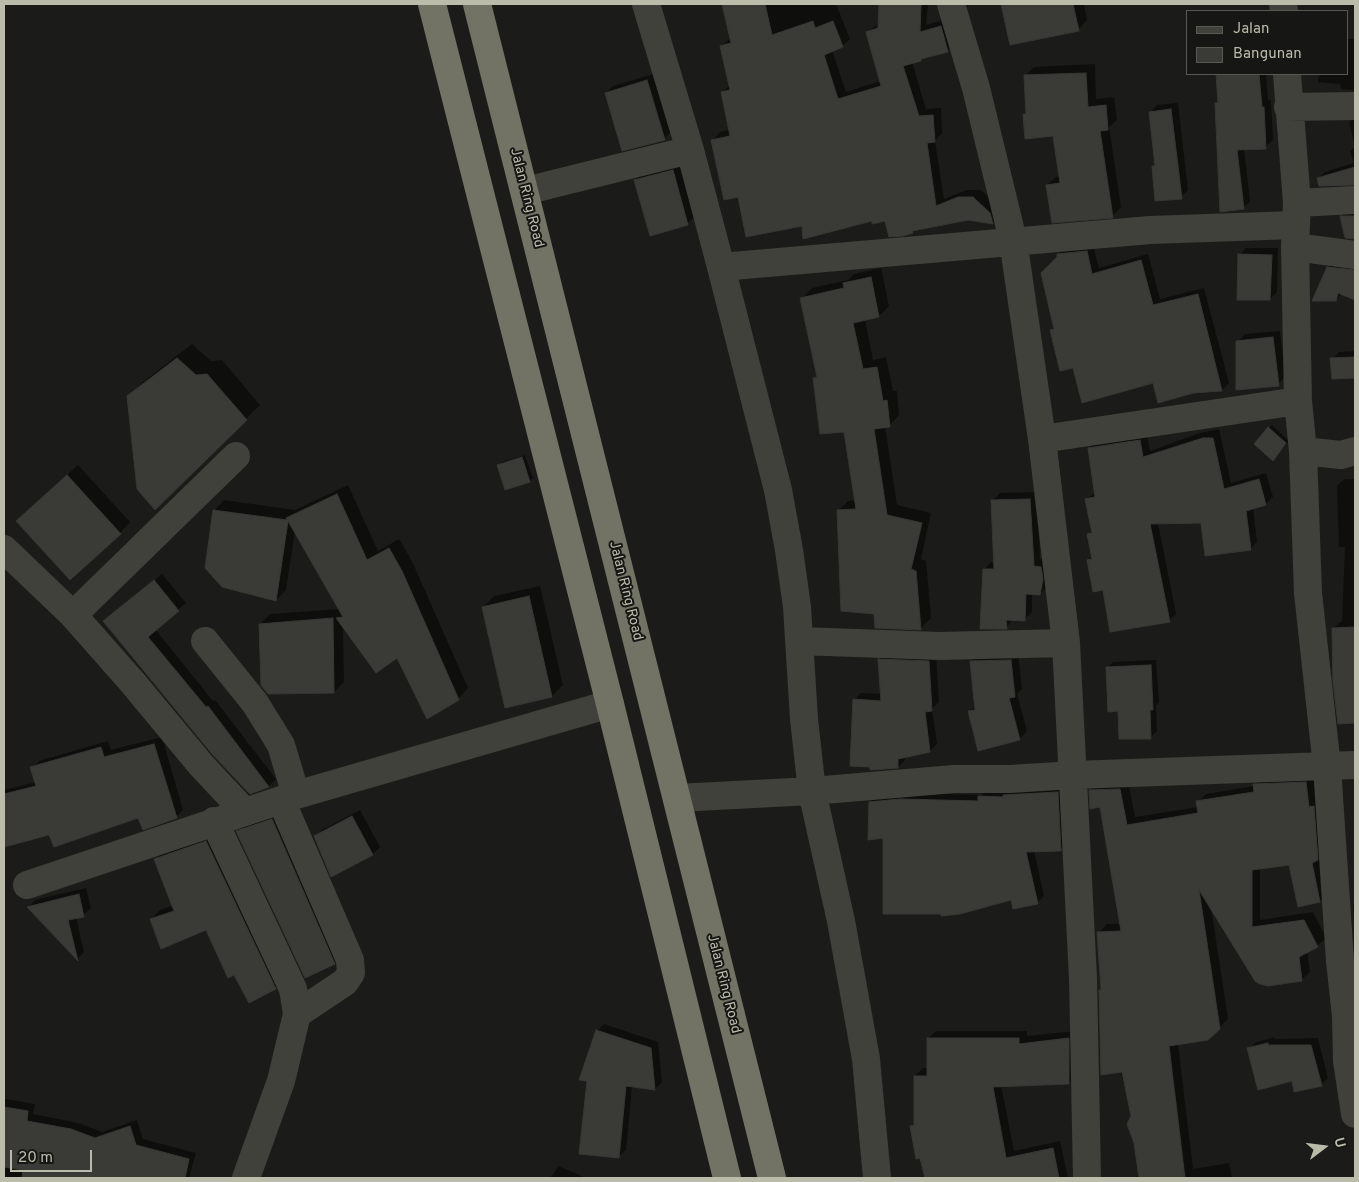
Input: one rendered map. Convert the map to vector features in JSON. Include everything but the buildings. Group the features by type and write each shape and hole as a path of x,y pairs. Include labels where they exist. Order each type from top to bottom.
{"highway":[{"path":"432,4 610,704 727,1178"},
{"name":"Jalan Ring Road","path":"478,4 772,1178"}],"street":[{"path":"646,4 690,150 778,490 789,550 800,642 804,718 812,791 841,921 866,1059 877,1178"},
{"path":"951,4 976,88 1013,240 1042,439 1066,643 1083,978 1087,1178"},
{"path":"1286,75 1295,225 1298,401 1303,451 1308,593 1327,768 1340,961 1351,1016 1347,1061 1355,1107"},
{"path":"1288,107 1355,106"},
{"path":"525,191 690,150"},
{"path":"721,267 863,256 1013,240 1150,230 1295,225 1355,200"},
{"path":"1295,225 1355,255"},
{"path":"1042,439 1298,401"},
{"path":"1303,451 1341,455 1355,451"},
{"path":"73,615 236,456"},
{"path":"4,549 73,615 133,682 201,765 244,811"},
{"path":"205,641 255,703 281,745 289,798 350,960 351,973 345,982 297,1014"},
{"path":"800,642 939,646 1066,643"},
{"path":"27,885 244,811 610,704"},
{"path":"677,798 812,791 954,779 1010,779 1074,774 1327,768 1355,765"},
{"path":"214,822 294,989 297,1014 281,1081 246,1178"}]}
